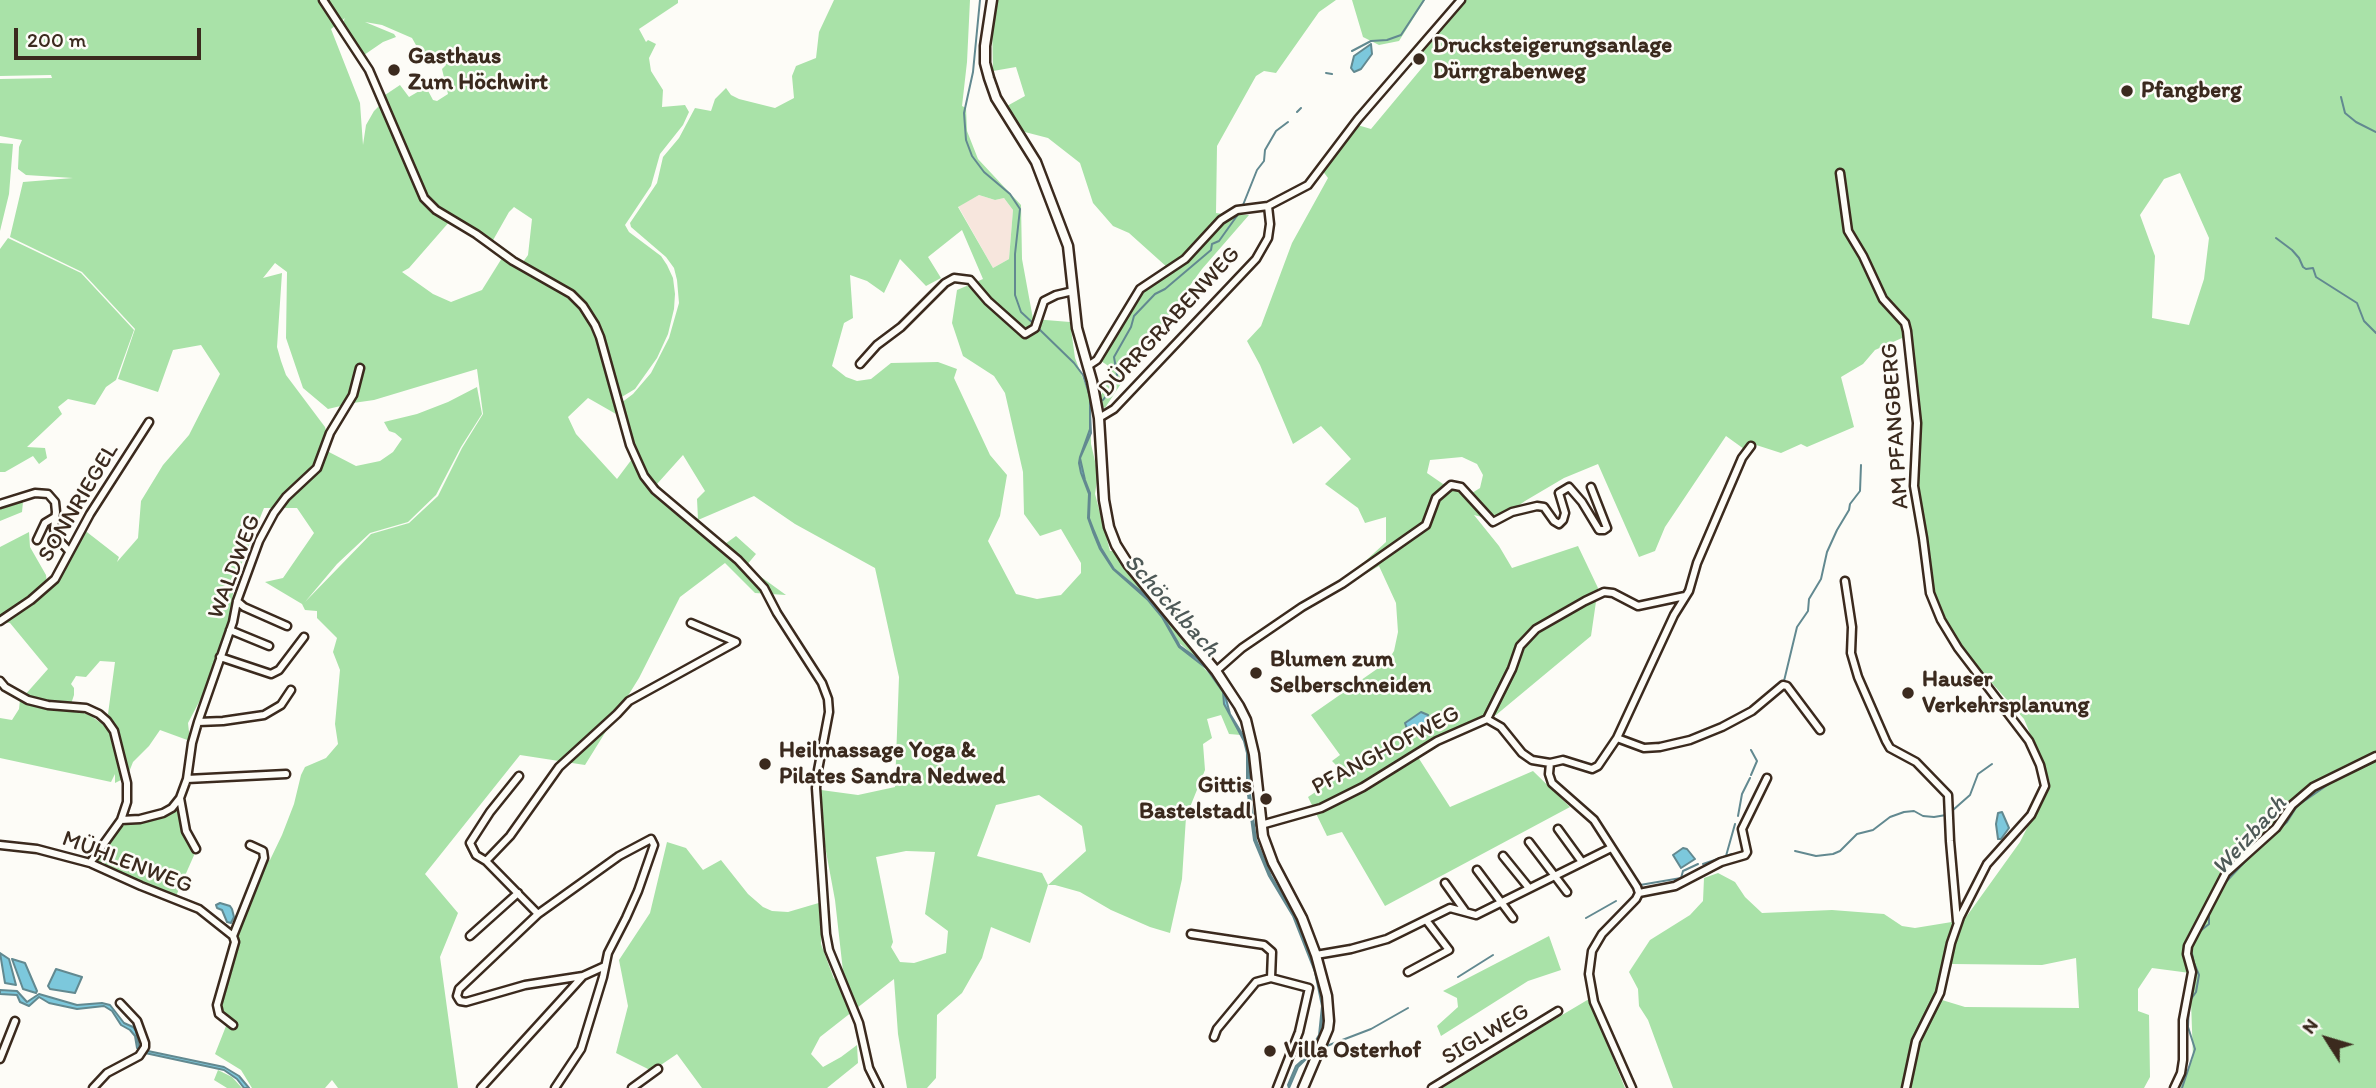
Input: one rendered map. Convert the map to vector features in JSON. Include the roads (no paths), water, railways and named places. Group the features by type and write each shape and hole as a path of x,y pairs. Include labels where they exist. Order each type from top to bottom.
{"main road":[{"path":"992,0 985,63 996,99 1036,162 1068,246 1077,328 1099,418 1104,500 1109,527 1116,545 1136,575 1216,671 1239,706 1254,754 1261,825 1273,863 1316,955 1327,996 1329,1021 1303,1088"}],"street":[{"path":"323,0 369,70 424,198 436,210 513,261 571,294 583,306 600,337 616,403 644,476 655,490 738,559 764,588 822,683 829,712 816,788 826,934 829,950 859,1023 869,1068 879,1088"},
{"name":"DÜRRGRABENWEG","path":"1088,366 1097,360 1140,289 1185,259 1221,220 1231,213 1268,205 1308,186 1358,119 1461,0"},
{"name":"AM PFANGBERG","path":"1840,173 1848,232 1863,256 1883,299 1905,323 1907,331 1917,422 1914,486 1930,593 1941,620 1958,648 2029,741 2040,765 2045,786 2031,815 1987,864 1957,923"},
{"name":"DÜRRGRABENWEG","path":"1099,418 1114,408 1256,259 1268,238 1268,205"},
{"path":"860,364 877,345 901,327 954,278 970,280 1020,331 1030,333 1036,326 1044,301 1073,291"},
{"name":"WALDWEG","path":"180,798 187,779 198,722 230,630 237,601 260,541 274,513 286,497 317,468 330,433 353,395 360,368"},
{"name":"SONNRIEGEL","path":"0,621 31,600 55,579 69,551 149,422"},
{"name":"PFANGHOFWEG","path":"1487,719 1501,727 1532,760 1550,763 1563,760 1592,769 1598,766 1617,738 1685,596 1742,458 1751,446"},
{"path":"1216,671 1242,648 1302,607 1342,584 1426,525 1436,498 1451,485 1461,487 1493,522 1511,512 1537,506 1544,508 1559,524 1565,513 1559,493 1569,487 1599,530 1604,530 1607,528 1591,487"},
{"path":"0,504 35,493 48,494 55,502 56,537 69,551"},
{"path":"37,540 45,523 55,517"},
{"path":"1845,581 1852,627 1851,653 1858,677 1886,741 1890,748 1916,762 1948,795 1957,923 1944,978 1931,1013 1916,1041 1906,1088"},
{"name":"PFANGHOFWEG","path":"1261,825 1321,808 1437,741 1487,719 1512,669 1520,646 1536,629 1563,613 1604,592 1613,593 1638,606 1685,596"},
{"path":"237,601 244,607 287,626"},
{"path":"486,861 510,836 559,767 629,701 736,642 691,623"},
{"path":"230,630 268,646"},
{"path":"220,657 271,674 279,670 304,637"},
{"path":"0,681 5,687 28,700 48,705 86,708 99,714 114,731 127,783 127,802 121,820 90,863"},
{"path":"1617,738 1644,748 1690,740 1752,711 1782,685 1787,686 1820,730"},
{"path":"198,722 264,715 281,705 292,690"},
{"path":"2174,1088 2181,1073 2183,1020 2192,972 2187,954 2188,946 2226,873 2276,828 2292,805 2313,787 2376,756"},
{"path":"1550,763 1552,783 1594,820 1639,893 1636,900 1602,934 1592,951 1589,974 1594,1002 1632,1088"},
{"path":"187,779 286,774"},
{"path":"519,776 470,842 477,855 538,914"},
{"path":"1639,893 1675,886 1721,862 1745,855 1747,852 1742,830 1768,778"},
{"path":"121,820 140,819 163,813 172,808 180,798"},
{"path":"180,798 186,831 196,849"},
{"path":"1558,829 1582,862"},
{"path":"555,1088 581,1049 605,966 610,947 638,891 653,849 653,840 646,840 619,856 538,914 460,989 458,999 466,1002 525,985 583,976 605,966"},
{"path":"1529,842 1567,892"},
{"name":"MÜHLENWEG","path":"0,845 37,849 90,863 141,887 200,909 233,936"},
{"path":"229,1024 219,1014 217,1005 235,942 233,936 264,858 263,851 250,845"},
{"path":"1316,955 1387,939 1450,908 1476,915 1611,848"},
{"path":"1503,856 1529,888"},
{"path":"1477,870 1513,918"},
{"path":"1445,883 1465,911"},
{"path":"470,936 518,892"},
{"path":"1408,972 1449,950 1426,920"},
{"path":"1191,934 1264,945 1272,952 1270,978"},
{"path":"481,1088 583,976"},
{"path":"1214,1037 1217,1029 1256,982 1270,978 1309,988 1298,1032 1277,1088"},
{"path":"93,1088 107,1073 143,1050 145,1044 137,1021 120,1003"},
{"name":"SIGLWEG","path":"1432,1088 1559,1011"},
{"path":"0,1059 2,1048 15,1021"},
{"path":"632,1088 658,1069"}],"water":[{"path":"1371,44 1372,54 1361,69 1354,72 1351,68 1354,56"},
{"name":"Schöcklbach","path":"1090,412 1091,433 1080,458 1090,493 1089,518 1094,531 1114,569 1150,599 1163,617 1180,646 1208,669 1224,691 1230,714 1246,740 1256,840 1271,876 1294,915 1316,972 1324,1006 1320,1035 1307,1058 1298,1067 1289,1088 1296,1066 1306,1057 1319,1035 1322,1006 1315,972 1293,916 1269,876 1254,840 1247,787 1247,753 1244,741 1224,704 1223,692 1206,668 1179,647 1162,617 1148,600 1113,569 1100,549 1093,532 1088,518 1089,494 1079,463 1080,457 1090,429"},
{"path":"1421,712 1428,715 1427,722 1412,732 1407,729 1405,723"},
{"path":"2002,812 2009,828 2001,839 1998,839 1996,824 1998,813"},
{"path":"1683,848 1695,859 1681,868 1673,855"},
{"path":"220,903 232,909 234,917 231,923 227,922 222,910 217,908 216,905"},
{"path":"0,953 9,959 16,985 5,983"},
{"path":"12,959 25,963 36,993 23,989"},
{"path":"56,969 82,977 75,993 50,989 48,986"},
{"path":"0,990 17,991 27,1002 39,994 77,1005 110,1005 124,1023 136,1031 139,1046 148,1051 224,1067 239,1076 249,1088 244,1088 224,1070 145,1053 137,1048 135,1036 130,1030 121,1025 112,1011 104,1006 77,1009 49,1003 39,997 29,1006 20,1002 17,995 0,994"}],"waterway":[{"name":"Schöcklbach","path":"980,0 973,72 964,113 966,140 972,156 984,172 1010,194 1020,209 1015,254 1015,295 1021,312 1034,324"},
{"path":"1352,51 1371,41 1387,40 1401,35 1424,0"},
{"path":"1326,73 1332,74"},
{"path":"2341,97 2345,113 2376,132"},
{"path":"1297,112 1301,108"},
{"path":"1243,205 1257,170 1264,161 1265,150 1276,131 1288,122"},
{"path":"1103,400 1115,384 1117,375 1114,357 1131,327 1134,316 1155,294 1165,289 1211,250 1212,244 1219,241 1239,213"},
{"path":"2276,238 2292,250 2303,267 2313,268 2316,277 2357,303 2364,321 2376,333"},
{"name":"Schöcklbach","path":"1038,328 1083,375 1090,397 1090,412"},
{"path":"1784,681 1797,627 1808,611 1809,599 1821,579 1827,552 1837,530 1860,491 1861,465"},
{"path":"1751,750 1757,761 1751,775"},
{"name":"Weizbach","path":"2199,932 2209,924 2209,914 2223,885 2287,822 2297,806 2336,779 2376,761"},
{"path":"1953,810 1970,795 1978,774 1992,764"},
{"path":"1738,816 1742,794 1750,778"},
{"path":"1795,851 1816,856 1833,854 1840,851 1857,834 1873,830 1890,817 1904,812 1914,811 1923,816 1934,817 1946,815"},
{"path":"1726,856 1735,824"},
{"path":"1703,864 1732,854"},
{"path":"1640,885 1681,878 1683,871 1698,864"},
{"path":"1586,918 1616,901"},
{"name":"Weizbach","path":"2182,1088 2195,1049 2188,1027 2189,1002 2196,992 2199,975 2191,949"},
{"path":"1458,977 1493,955"},
{"path":"1324,1047 1371,1029 1408,1008"}],"place":[{"name":"Drucksteigerungsanlage Dürrgrabenweg","path":"1419,59"},
{"name":"Gasthaus Zum Höchwirt","path":"394,70"},
{"name":"Pfangberg","path":"2127,91"},
{"name":"Blumen zum Selberschneiden","path":"1256,673"},
{"name":"Hauser Verkehrsplanung","path":"1908,693"},
{"name":"Heilmassage Yoga & Pilates Sandra Nedwed","path":"765,764"},
{"name":"Gittis Bastelstadl","path":"1266,799"},
{"name":"Villa Osterhof","path":"1270,1051"}]}
